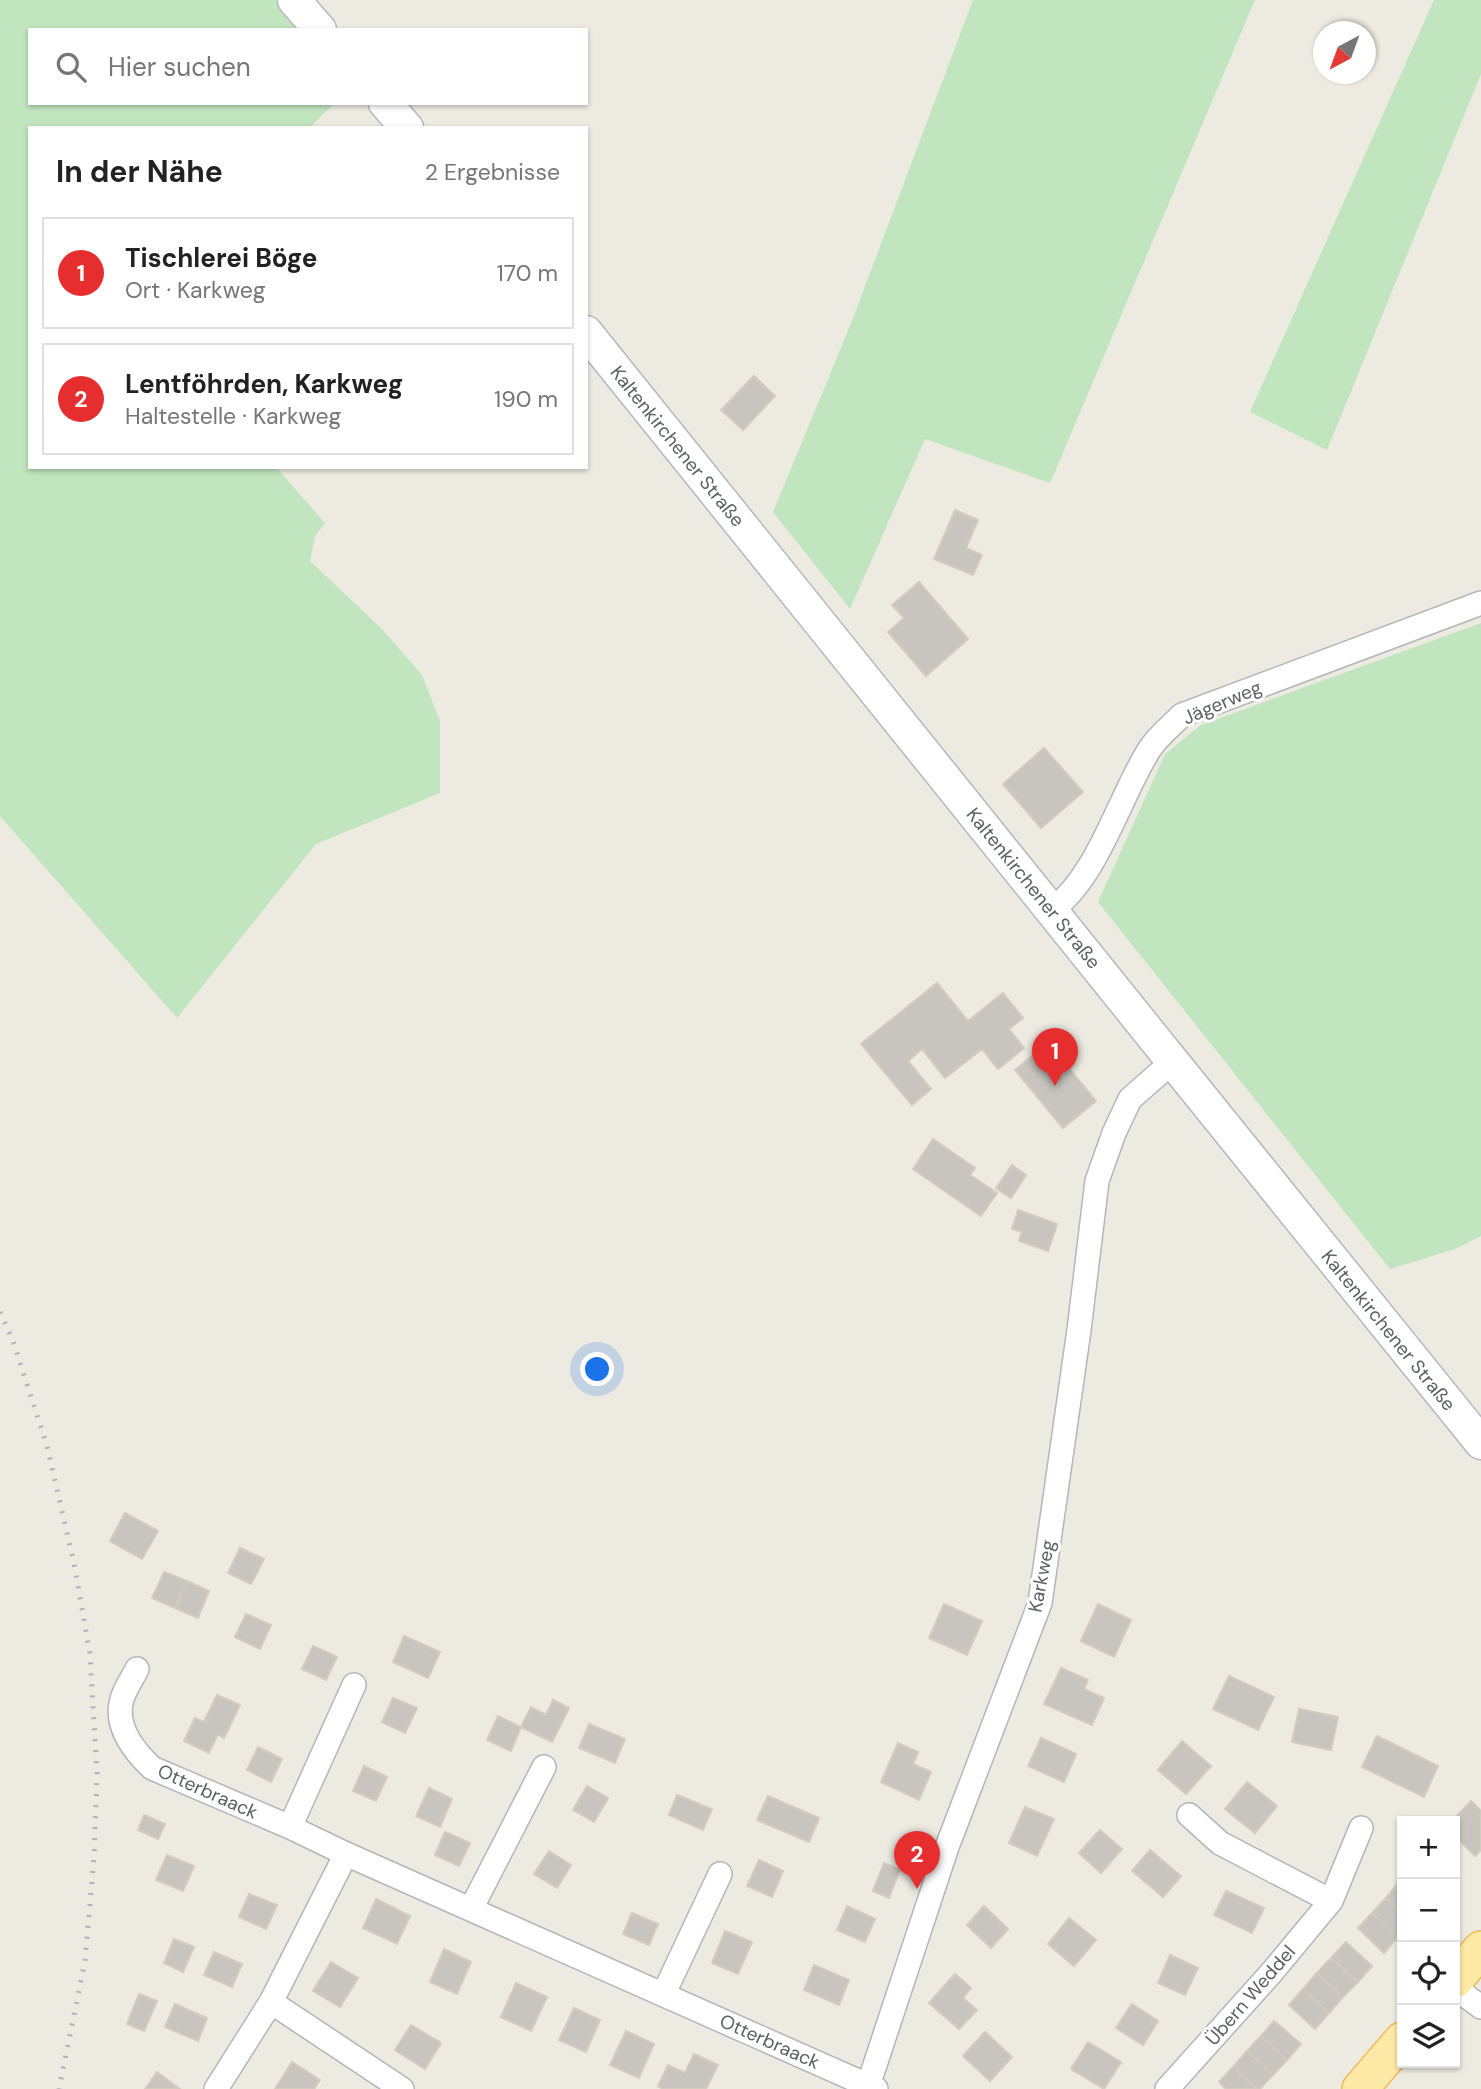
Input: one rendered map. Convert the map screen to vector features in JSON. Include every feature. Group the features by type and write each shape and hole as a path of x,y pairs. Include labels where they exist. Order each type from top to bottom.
{"main road":[{"path":"294,0 318,28"},
{"path":"387,105 405,126"},
{"name":"Kaltenkirchener Straße","path":"588,334 1481,1443"},
{"path":"1460,1974 1481,1949"},
{"path":"1360,2089 1397,2046"}],"street":[{"name":"Jägerweg","path":"1052,910 1064,901 1087,870 1150,748 1182,715 1481,603"},
{"name":"Karkweg","path":"870,2088 947,1847 1040,1603 1079,1330 1097,1181 1114,1133 1130,1100 1172,1062"},
{"name":"Otterbraack","path":"137,1669 121,1701 122,1726 135,1752 152,1768 664,1993 870,2088"},
{"path":"290,1827 354,1685"},
{"path":"471,1909 544,1767"},
{"path":"1189,1815 1220,1843 1331,1901"},
{"name":"Übern Weddel","path":"1167,2089 1272,1972 1331,1901 1361,1828"},
{"path":"216,2089 271,2001 346,1854"},
{"path":"664,1993 720,1874"},
{"path":"1460,1992 1481,2007"},
{"path":"271,2001 402,2089"}],"green space":[{"path":"0,0 277,0 300,28 28,28 28,105 333,105 311,126 28,126 28,469 278,469 325,523 315,536 310,561 382,629 422,675 440,721 440,793 316,844 177,1018 0,816"},
{"path":"973,0 1255,0 1050,483 925,439 850,609 773,512 850,326"},
{"path":"1434,0 1481,0 1481,74 1327,450 1250,412"},
{"path":"1481,623 1481,1236 1455,1249 1390,1269 1098,902 1165,754 1201,725"}],"building":[{"path":"754,376 775,396 743,430 721,410"},
{"path":"955,510 978,520 966,548 982,555 973,575 934,559"},
{"path":"919,582 968,639 926,676 888,632 904,618 892,605"},
{"path":"1044,748 1083,792 1041,828 1003,784"},
{"path":"937,983 968,1021 1003,993 1023,1018 1009,1029 1024,1048 998,1069 982,1049 945,1078 922,1049 908,1061 931,1089 912,1105 861,1044"},
{"path":"1048,1043 1096,1101 1063,1128 1015,1070"},
{"path":"933,1139 975,1168 970,1175 997,1193 981,1216 913,1169"},
{"path":"1012,1165 1026,1175 1011,1198 996,1188"},
{"path":"1018,1210 1057,1224 1048,1251 1019,1241 1022,1232 1012,1229"},
{"path":"125,1513 158,1531 142,1559 110,1541"},
{"path":"240,1548 264,1559 251,1584 228,1573"},
{"path":"164,1572 187,1581 175,1608 152,1598"},
{"path":"187,1581 209,1591 198,1618 175,1608"},
{"path":"944,1604 982,1621 967,1655 929,1638"},
{"path":"1098,1604 1131,1620 1114,1657 1081,1641"},
{"path":"246,1614 271,1625 260,1649 235,1637"},
{"path":"404,1636 440,1652 428,1678 393,1662"},
{"path":"313,1646 337,1657 326,1680 302,1669"},
{"path":"1061,1668 1088,1680 1084,1689 1104,1698 1092,1725 1044,1704"},
{"path":"1229,1676 1274,1697 1258,1730 1213,1709"},
{"path":"217,1695 240,1705 224,1738 218,1734 209,1753 184,1741 195,1718 204,1722"},
{"path":"393,1698 417,1708 405,1733 382,1722"},
{"path":"553,1700 569,1708 552,1742 521,1727 531,1707 546,1715"},
{"path":"1299,1709 1338,1717 1331,1750 1292,1742"},
{"path":"498,1716 521,1727 511,1751 487,1740"},
{"path":"589,1724 625,1739 615,1763 579,1748"},
{"path":"1377,1736 1438,1766 1424,1797 1362,1767"},
{"path":"1041,1738 1076,1754 1064,1782 1028,1766"},
{"path":"1182,1741 1211,1766 1186,1794 1158,1770"},
{"path":"898,1743 918,1752 913,1764 931,1772 919,1800 881,1782"},
{"path":"258,1747 282,1759 271,1782 247,1770"},
{"path":"364,1766 387,1777 376,1801 353,1791"},
{"path":"1247,1782 1277,1806 1255,1833 1225,1809"},
{"path":"587,1786 608,1798 594,1822 573,1810"},
{"path":"429,1788 452,1799 440,1827 416,1816"},
{"path":"677,1795 712,1809 703,1830 669,1815"},
{"path":"768,1796 819,1818 809,1842 757,1820"},
{"path":"1471,1801 1481,1811 1481,1850 1475,1856 1460,1841 1460,1816 1457,1816"},
{"path":"1025,1807 1054,1819 1037,1856 1009,1843"},
{"path":"144,1815 165,1824 158,1839 138,1830"},
{"path":"1100,1830 1122,1849 1101,1873 1079,1853"},
{"path":"445,1832 470,1843 459,1866 435,1855"},
{"path":"1150,1850 1181,1876 1163,1897 1132,1871"},
{"path":"549,1851 571,1865 557,1888 534,1874"},
{"path":"167,1855 194,1866 183,1891 156,1880"},
{"path":"759,1860 783,1871 772,1897 747,1886"},
{"path":"884,1863 900,1870 889,1898 873,1891"},
{"path":"1397,1884 1397,1908 1386,1898"},
{"path":"1226,1891 1264,1908 1252,1933 1214,1915"},
{"path":"249,1894 277,1905 266,1929 239,1917"},
{"path":"1386,1898 1397,1908 1397,1936 1372,1913"},
{"path":"376,1899 410,1916 397,1944 363,1928"},
{"path":"847,1906 875,1919 865,1942 837,1930"},
{"path":"984,1906 1008,1929 991,1948 967,1925"},
{"path":"632,1913 658,1924 649,1945 623,1934"},
{"path":"1372,1913 1397,1938 1384,1953 1358,1928"},
{"path":"1069,1918 1096,1940 1074,1966 1048,1944"},
{"path":"725,1931 752,1942 738,1974 712,1963"},
{"path":"174,1939 194,1947 183,1972 164,1963"},
{"path":"1346,1942 1372,1966 1358,1982 1331,1958"},
{"path":"444,1949 471,1962 457,1994 430,1982"},
{"path":"214,1952 242,1964 232,1987 204,1975"},
{"path":"1170,1955 1198,1968 1185,1995 1158,1983"},
{"path":"1331,1958 1358,1982 1343,1997 1317,1973"},
{"path":"331,1962 358,1978 340,2007 313,1991"},
{"path":"814,1965 849,1980 839,2005 804,1990"},
{"path":"1317,1973 1343,1997 1329,2013 1303,1989"},
{"path":"955,1974 971,1988 963,1998 977,2010 959,2029 929,2003"},
{"path":"516,1983 547,1997 531,2031 501,2017"},
{"path":"1303,1989 1329,2013 1315,2029 1289,2005"},
{"path":"139,1994 157,2001 144,2031 127,2024"},
{"path":"175,2004 207,2018 198,2041 165,2027"},
{"path":"1132,2004 1158,2021 1143,2045 1116,2028"},
{"path":"574,2008 600,2020 586,2052 559,2040"},
{"path":"1274,2021 1301,2044 1287,2060 1261,2036"},
{"path":"411,2025 441,2043 425,2069 395,2050"},
{"path":"626,2031 654,2044 639,2078 610,2065"},
{"path":"985,2032 1012,2057 990,2081 963,2056"},
{"path":"1261,2036 1287,2060 1273,2075 1247,2051"},
{"path":"1088,2042 1121,2062 1104,2089 1071,2069"},
{"path":"1247,2051 1273,2075 1260,2089 1233,2067"},
{"path":"694,2054 718,2065 706,2089 663,2089 658,2086 668,2065 685,2073"},
{"path":"292,2062 320,2080 314,2089 275,2089"},
{"path":"1233,2067 1257,2089 1226,2089 1219,2082"},
{"path":"157,2072 180,2089 145,2089"}],"railway":[{"path":"0,1312 13,1341 47,1446 74,1563 90,1654 97,1773 94,1857 85,1961 59,2089"}],"place":[{"name":"Tischlerei Böge","path":"1055,1086"},
{"name":"Lentföhrden, Karkweg","path":"917,1889"}]}
